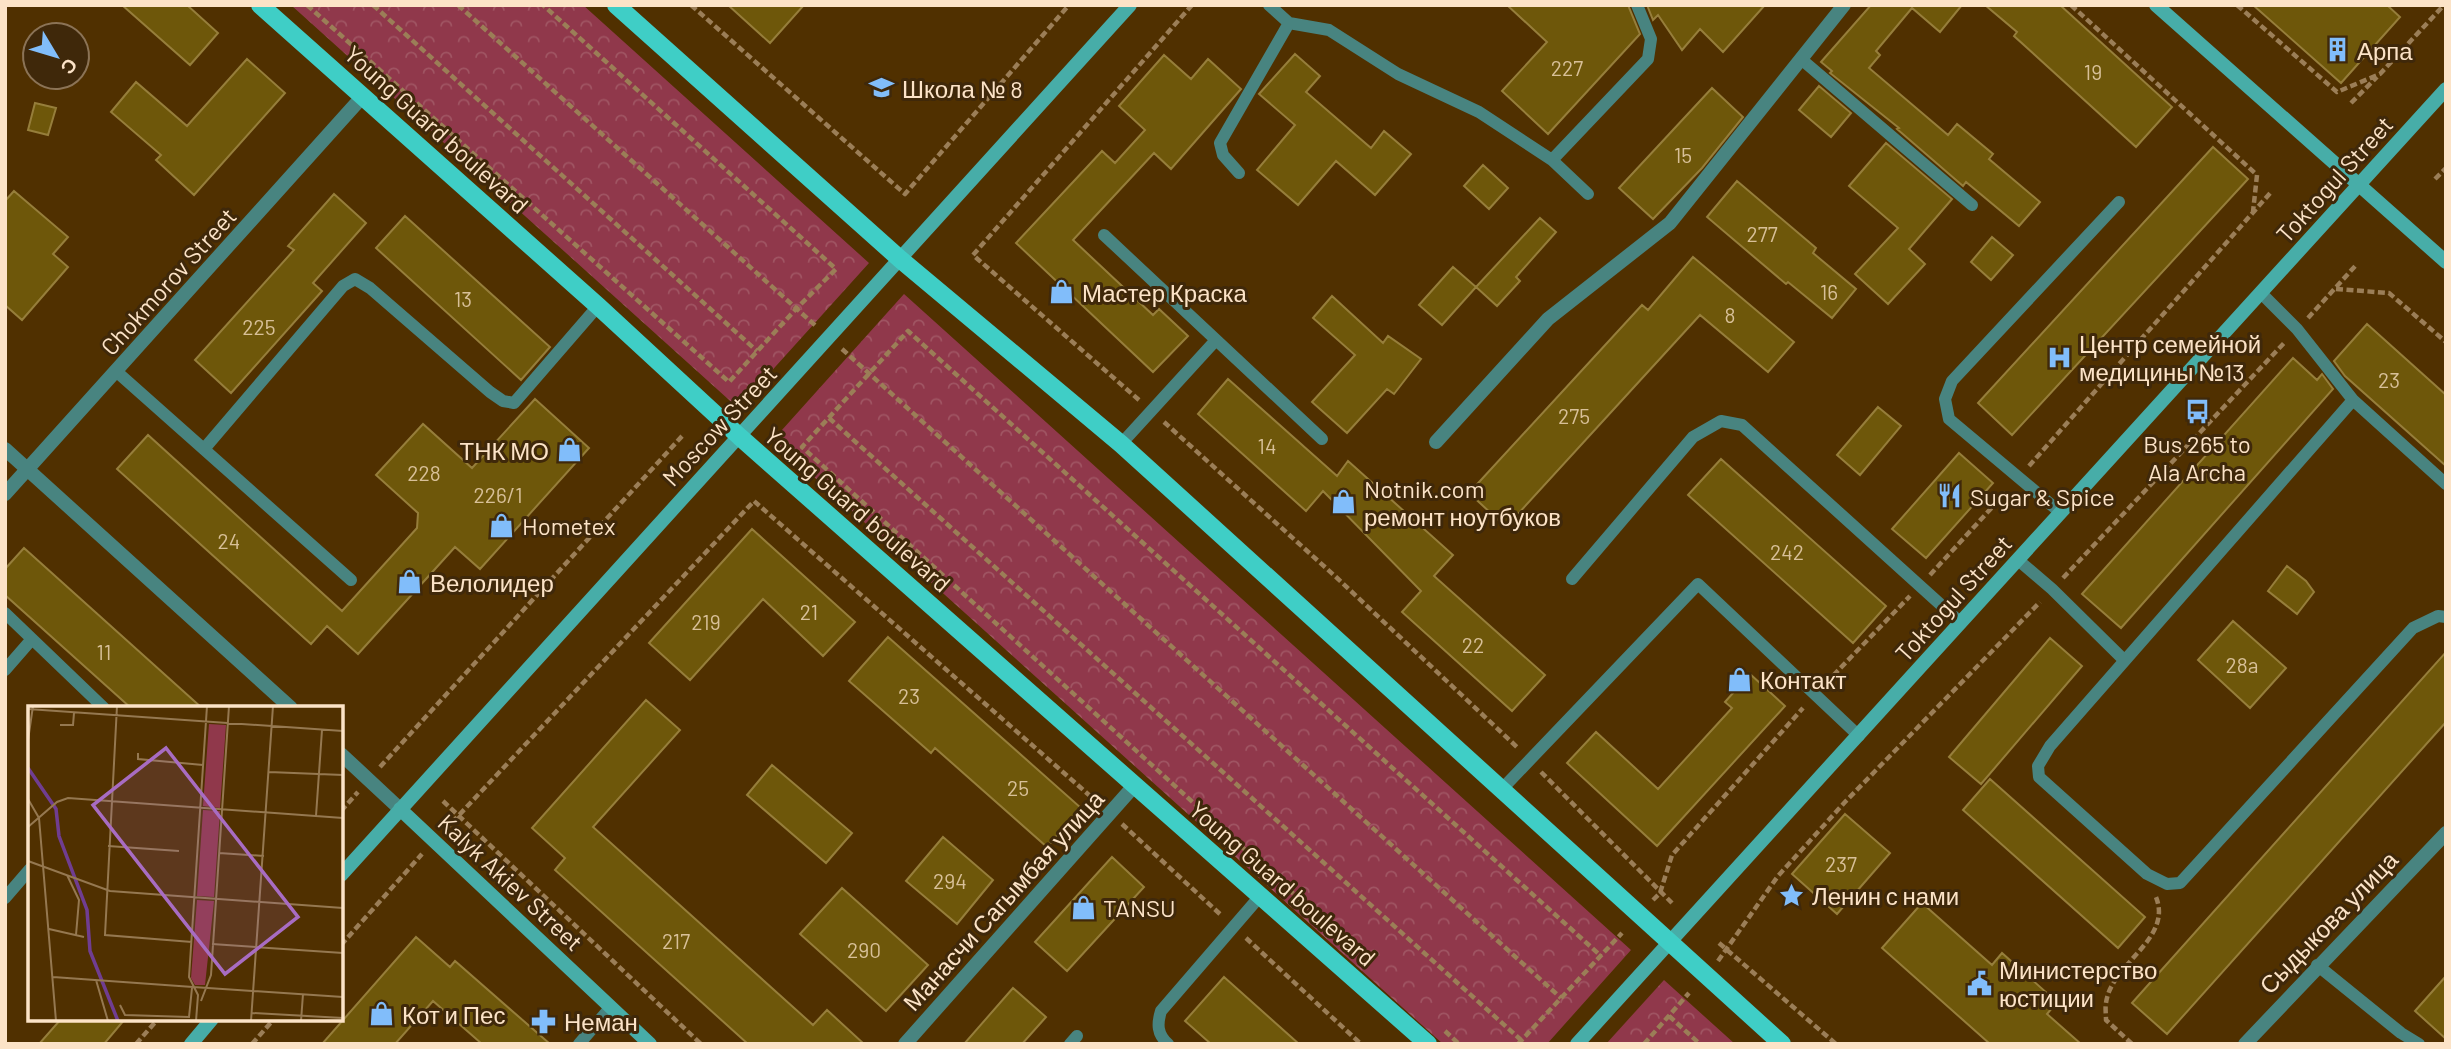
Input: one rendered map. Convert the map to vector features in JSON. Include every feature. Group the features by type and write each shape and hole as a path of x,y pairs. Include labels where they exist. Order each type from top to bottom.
{"main road":[{"name":"Young Guard boulevard","path":"260,5 598,306 740,437 1261,894 1421,1041"},
{"path":"615,5 900,259 1121,444 1782,1044"},
{"name":"Moscow Street","path":"343,873 1130,5"},
{"path":"2156,5 2446,262"},
{"name":"Toktogul Street","path":"1577,1044 2446,89"},
{"name":"Kalyk Akiev Street","path":"400,808 650,1044"},
{"path":"191,1044 210,1021"}],"street":[{"path":"1436,442 1548,319 1670,223 1844,5"},
{"name":"Chokmorov Street","path":"5,494 363,96"},
{"path":"5,449 289,706"},
{"name":"Kalyk Akiev Street","path":"343,756 400,808"},
{"name":"Манасчи Сагымбая улица","path":"905,1044 1135,786"},
{"name":"Сыдыкова улица","path":"2245,1044 2317,965 2446,833"}],"lane":[{"path":"1269,5 1289,23 1329,30 1398,74 1479,112 1552,160 1588,194"},
{"path":"1552,160 1648,59 1651,39 1637,5"},
{"path":"1239,173 1223,155 1220,143 1289,23"},
{"path":"1801,59 1972,205"},
{"path":"2061,513 1949,419 1945,399 1952,382 2119,202"},
{"path":"1104,235 1322,439"},
{"path":"204,449 343,286 355,279 370,288 489,391 503,401 514,403 598,306"},
{"path":"2261,293 2297,329 2353,400 2446,484"},
{"path":"1121,444 1216,340"},
{"path":"117,372 351,580"},
{"path":"2353,400 2050,746 2038,766 2039,777 2147,874 2167,884 2180,883 2389,651 2413,628 2438,616 2446,617"},
{"path":"1572,579 1693,437 1721,421 1742,425 1961,623"},
{"path":"2018,560 2052,589 2124,660"},
{"path":"1502,790 1698,584 1859,736"},
{"path":"5,613 102,706"},
{"path":"5,670 32,639"},
{"path":"5,898 28,871"},
{"path":"1168,1044 1163,1040 1157,1025 1161,1011 1261,894"},
{"path":"2317,965 2418,1044"},
{"path":"579,1044 610,1008"}],"path":[{"path":"307,5 729,382 836,269 543,5"},
{"path":"373,5 757,351"},
{"path":"458,5 870,373 1561,998"},
{"path":"691,5 905,194 1069,5"},
{"path":"1192,5 973,255 1336,577 1530,760 1672,903"},
{"path":"2071,5 2257,175 2253,212"},
{"path":"2237,5 2337,92 2380,74"},
{"path":"2351,103 2444,5"},
{"path":"2435,179 2446,168"},
{"path":"1651,902 1660,893 1672,855 1815,695 2018,478 2272,191"},
{"path":"1718,961 1778,876 1845,802 2052,589 2357,264"},
{"path":"2335,289 2389,293 2446,342"},
{"path":"1346,941 802,447 908,331 1601,956"},
{"path":"829,418 1520,1042 1622,933"},
{"path":"343,809 684,434"},
{"path":"343,943 754,501 1110,813 1361,1044"},
{"path":"443,801 701,1044"},
{"path":"2132,1044 2106,1020 2106,1001 2116,978 2156,929 2161,910 2147,874"},
{"path":"1719,943 1836,1044"},
{"path":"1644,1044 1689,993"},
{"path":"1669,1016 1700,1044"},
{"path":"136,1044 156,1021"},
{"path":"252,1044 272,1021"},
{"path":"1438,1025 1459,1044"}],"green space":[{"path":"291,5 583,5 869,263 738,408"},
{"path":"904,294 1631,950 1547,1044 1443,1044 773,440"},
{"path":"1664,980 1735,1044 1606,1044"}],"building":[{"path":"122,5 187,5 218,33 190,65"},
{"path":"728,5 804,5 770,43"},
{"path":"1507,5 1628,5 1640,34 1548,134 1502,91 1547,42"},
{"path":"1647,5 1765,5 1723,52 1700,29 1682,50 1658,15 1653,20"},
{"path":"1871,5 1962,5 1940,32 1912,8 1876,51 1880,55 1869,68 1948,135 1957,124 1993,154 1989,159 2040,202 2019,226 1966,182 1963,186 1897,129 1899,128 1830,73 1832,71 1821,62"},
{"path":"1985,5 2060,5 2172,107 2136,147 2014,36 2017,32"},
{"name":"Арпа","path":"2253,5 2387,5 2400,17 2341,83"},
{"path":"1295,54 1320,76 1306,92 1371,148 1384,131 1411,154 1375,195 1336,161 1298,205 1257,170 1295,125 1259,94"},
{"path":"1164,55 1191,79 1208,59 1241,89 1171,169 1154,153 1073,240 1153,315 1159,309 1188,336 1153,372 1016,243 1102,151 1115,163 1145,130 1119,106"},
{"path":"247,59 285,93 194,195 156,160 161,155 111,112 136,82 187,126"},
{"path":"1819,86 1851,113 1831,137 1799,110"},
{"path":"1712,88 1743,117 1702,168 1653,219 1619,188"},
{"path":"35,103 56,108 48,135 28,130"},
{"path":"1886,143 1952,199 1909,249 1925,264 1888,304 1855,274 1898,228 1849,186"},
{"path":"2213,147 2248,179 2012,435 1978,403"},
{"path":"1483,165 1508,188 1489,209 1464,186"},
{"path":"1737,181 1816,248 1813,253 1856,289 1832,318 1788,282 1786,284 1707,217"},
{"path":"14,191 68,237 53,254 68,267 22,320 5,305 5,201"},
{"path":"334,194 366,223 313,283 322,291 231,393 195,360 294,250 288,246"},
{"path":"405,216 550,347 521,380 376,248"},
{"path":"1540,218 1556,232 1516,277 1520,281 1497,306 1476,287"},
{"path":"1992,237 2013,255 1991,280 1971,262"},
{"path":"1693,257 1794,342 1768,372 1700,315 1506,527 1469,493 1642,305 1648,310"},
{"path":"1453,267 1476,287 1442,325 1419,305"},
{"path":"1332,296 1383,343 1388,336 1421,359 1394,394 1387,389 1347,433 1312,402 1355,355 1313,318"},
{"path":"2367,324 2446,395 2446,466 2345,376 2334,361"},
{"path":"2293,358 2317,380 2322,374 2333,389 2121,628 2082,594"},
{"path":"1228,379 1337,476 1348,461 1453,555 1434,576 1545,675 1512,711 1402,612 1421,591 1323,491 1306,511 1198,414"},
{"path":"535,399 589,448 480,569 455,547 358,654 327,626 311,644 117,469 148,435 342,611 417,528 418,513 376,475 423,424 472,468"},
{"path":"1878,407 1901,426 1860,475 1837,455"},
{"path":"1959,453 1993,483 1926,558 1892,529"},
{"path":"1721,459 1886,606 1853,643 1688,495"},
{"path":"752,529 855,622 823,656 763,599 690,680 649,643"},
{"path":"24,548 200,706 129,706 5,595 5,569"},
{"path":"2287,566 2306,581 2314,592 2297,614 2268,591"},
{"path":"2233,621 2286,668 2250,708 2198,660"},
{"path":"888,637 1081,808 1047,847 935,748 931,753 849,681"},
{"path":"2050,638 2082,666 1981,784 1949,757"},
{"path":"2446,652 2446,722 2167,1034 2132,1003"},
{"path":"1750,674 1785,706 1657,846 1567,763 1596,732 1658,789 1732,708 1725,702"},
{"path":"646,700 680,730 593,827 813,1025 827,1010 864,1044 748,1044 555,870 565,858 532,828"},
{"path":"772,765 852,833 826,863 747,795"},
{"path":"1990,779 2145,917 2118,948 1963,810"},
{"path":"1845,814 1890,853 1837,914 1792,874"},
{"path":"943,837 993,880 957,924 906,881"},
{"path":"1112,857 1144,887 1067,971 1035,942"},
{"path":"842,888 928,965 886,1011 800,934"},
{"name":"Министерство юстиции","path":"1922,903 1992,965 2002,953 2057,1002 2047,1014 2081,1044 1990,1044 1882,948"},
{"path":"416,937 450,967 455,961 550,1044 482,1044 433,1001 395,1044 322,1044"},
{"path":"2446,976 2446,1039 2415,1011"},
{"path":"1224,977 1299,1044 1211,1044 1185,1021"},
{"path":"1013,988 1046,1017 1022,1044 964,1044"},
{"path":"59,1021 123,1021 104,1044 39,1044"}],"place":[{"name":"Арпа","path":"2337,50"},
{"name":"Школа № 8","path":"882,88"},
{"name":"Мастер Краска","path":"1062,292"},
{"name":"Центр семейной медицины №13","path":"2059,357"},
{"name":"Bus 265 to Ala Archa","path":"2197,412"},
{"name":"ТНК МО","path":"569,450"},
{"name":"Sugar & Spice","path":"1950,496"},
{"name":"Notnik.com ремонт ноутбуков","path":"1344,502"},
{"name":"Hometex","path":"502,525"},
{"name":"Велолидер","path":"410,582"},
{"name":"Контакт","path":"1740,679"},
{"name":"Ленин с нами","path":"1792,895"},
{"name":"TANSU","path":"1083,907"},
{"name":"Министерство юстиции","path":"1979,983"},
{"name":"Кот и Пес","path":"382,1014"},
{"name":"Неман","path":"544,1021"}]}
